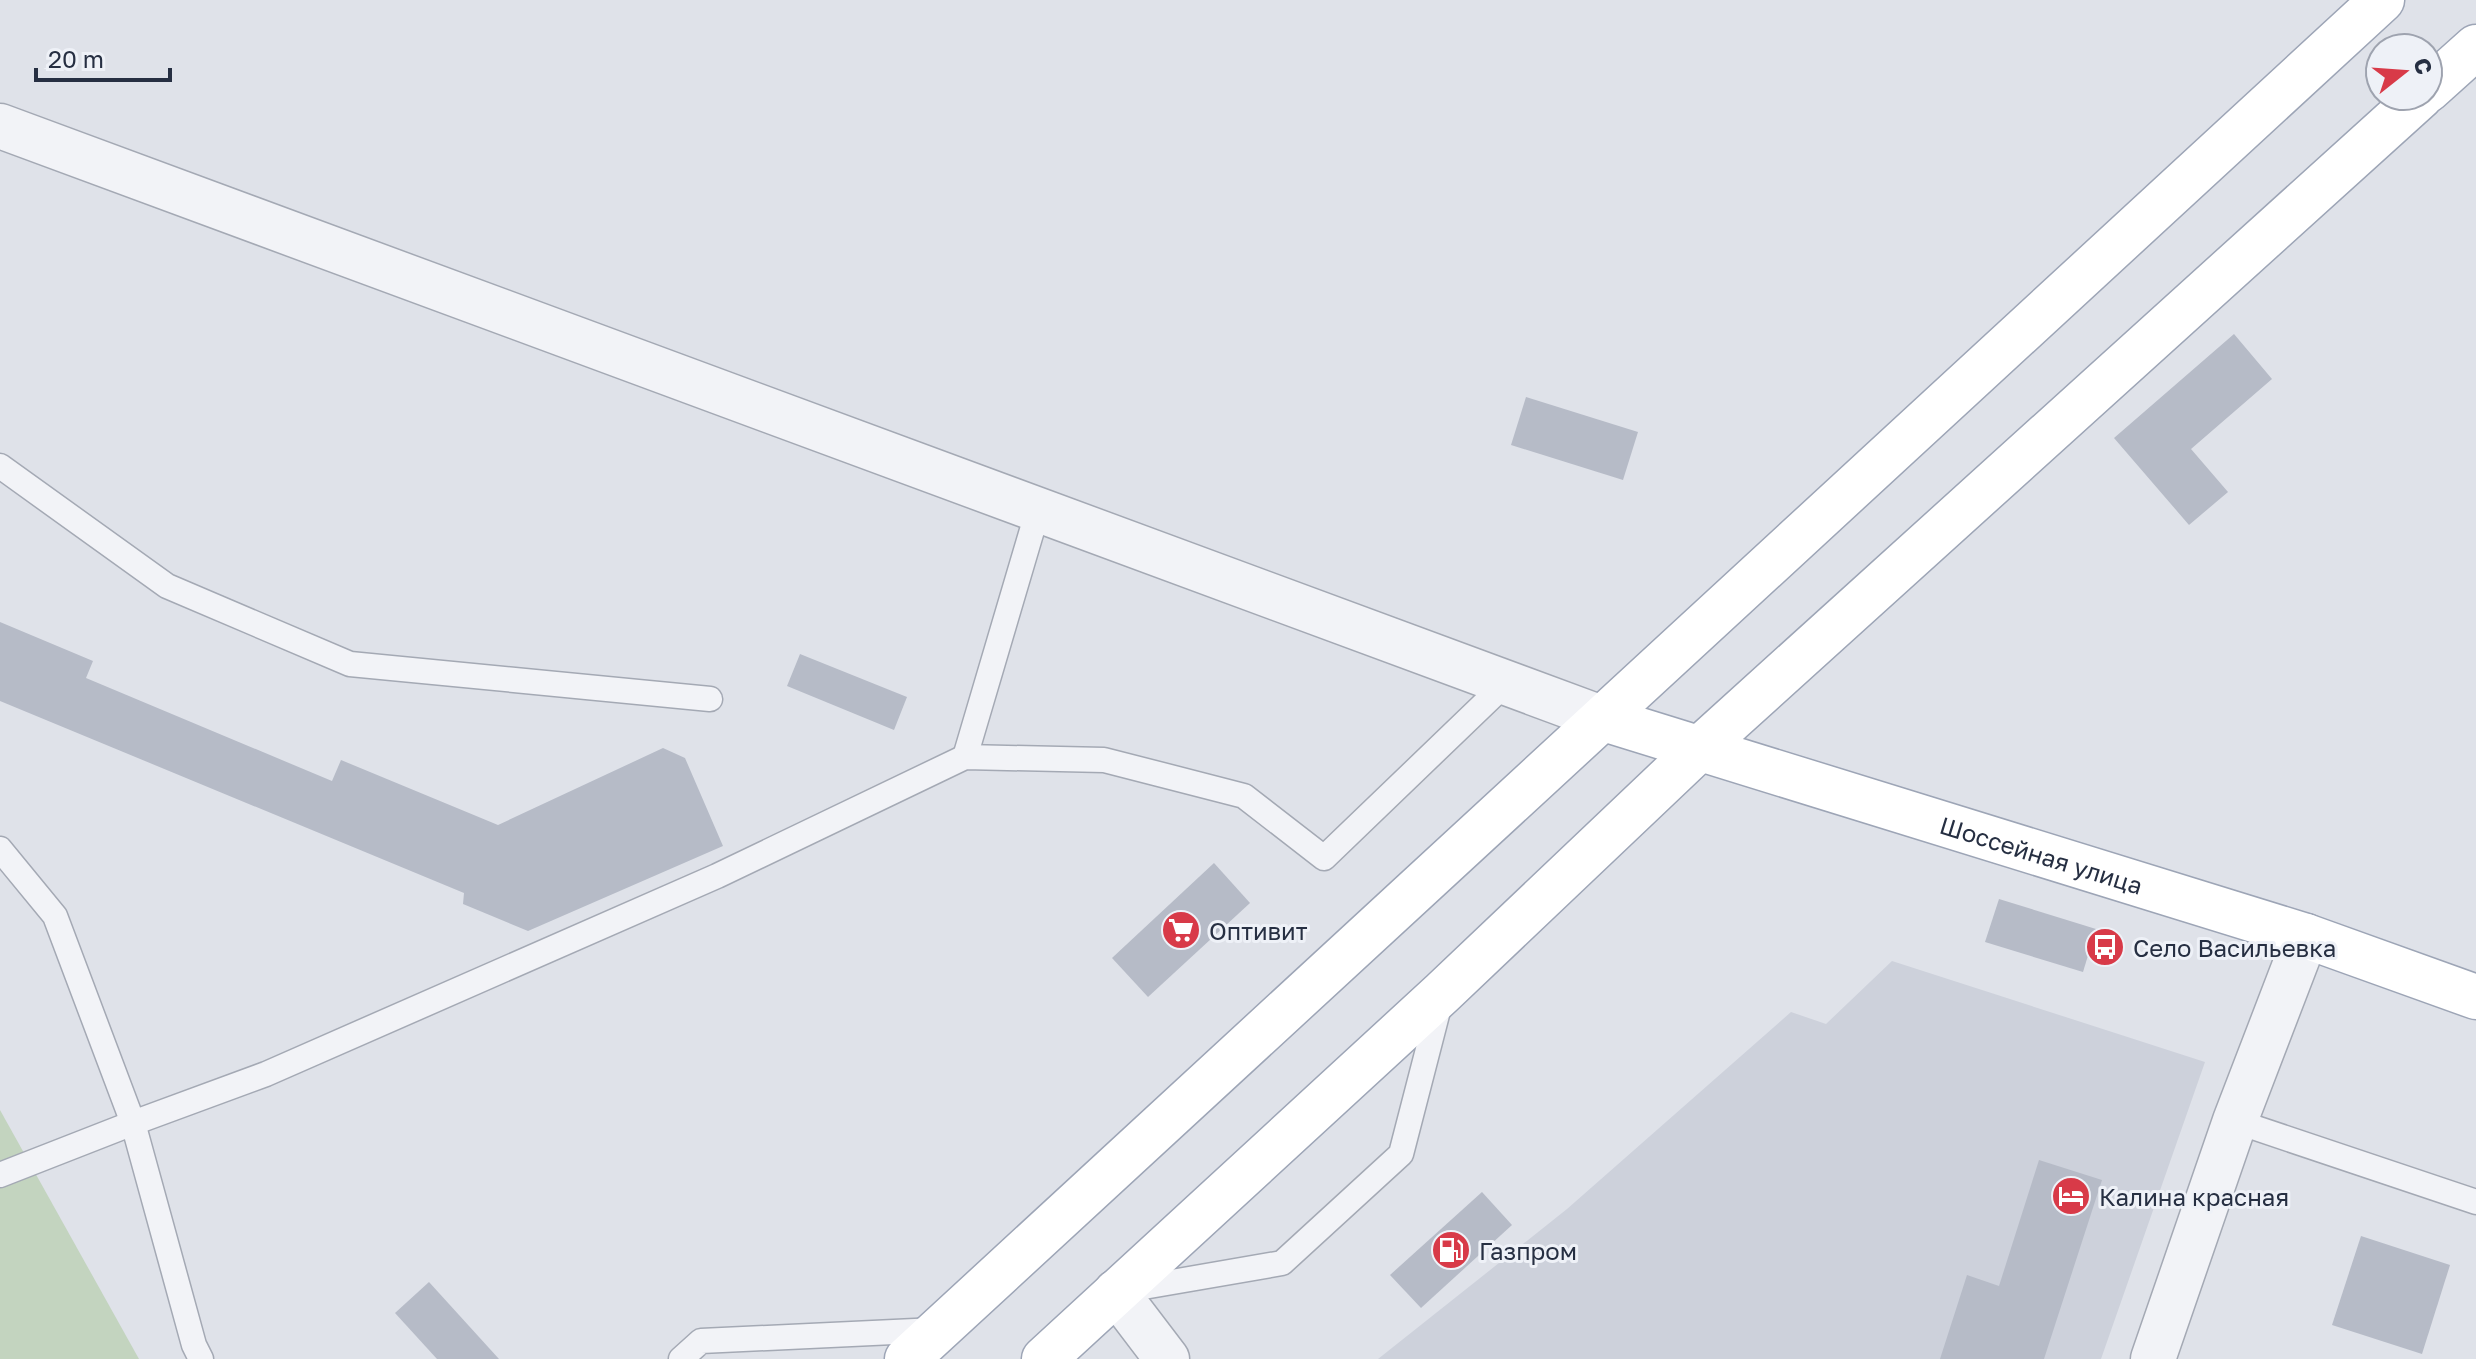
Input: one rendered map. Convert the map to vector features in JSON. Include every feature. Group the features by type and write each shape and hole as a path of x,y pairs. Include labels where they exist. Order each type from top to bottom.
{"main road":[{"path":"923,1344 2382,0"},
{"path":"2444,76 2476,47"},
{"path":"1044,1359 1442,993 1699,749 2403,112"},
{"name":"Шоссейная улица","path":"1604,719 2306,936 2476,997"}],"street":[{"path":"0,126 1604,719"},
{"path":"2153,1359 2235,1121 2306,936"},
{"path":"1116,1292 1167,1359"}],"lane":[{"path":"0,466 167,586 350,664 710,699"},
{"path":"965,757 1038,510"},
{"path":"0,1175 266,1074 688,889 965,757 1104,760 1244,796 1324,858 1506,683"},
{"path":"0,849 55,916 133,1123 194,1345 201,1359"},
{"path":"1116,1292 1282,1263 1401,1154 1442,993"},
{"path":"2235,1121 2476,1202"},
{"path":"681,1359 701,1341 923,1344"}],"shaded area":[{"path":"1892,961 2205,1062 2101,1359 1378,1359 1567,1209 1791,1012 1826,1024"}],"green space":[{"path":"0,1110 139,1359 0,1359"}],"building":[{"path":"2234,334 2272,379 2191,449 2228,492 2189,525 2114,438"},
{"path":"1526,397 1638,432 1623,480 1511,445"},
{"path":"0,622 93,661 86,678 332,781 341,760 498,825 663,748 685,758 723,846 528,931 463,904 464,893 0,701"},
{"path":"800,654 907,697 894,730 787,686"},
{"name":"Оптивит","path":"1214,863 1250,903 1148,997 1112,958"},
{"path":"1999,899 2096,929 2083,972 1985,942"},
{"path":"2039,1160 2102,1180 2044,1359 1940,1359 1967,1275 1999,1286"},
{"name":"Газпром","path":"1482,1192 1512,1225 1421,1308 1390,1275"},
{"path":"2361,1236 2450,1265 2422,1354 2332,1325"},
{"path":"429,1282 499,1359 437,1359 395,1313"}],"place":[{"name":"Оптивит","path":"1181,930"},
{"name":"Село Васильевка","path":"2105,947"},
{"name":"Калина красная","path":"2071,1196"},
{"name":"Газпром","path":"1451,1250"}]}
